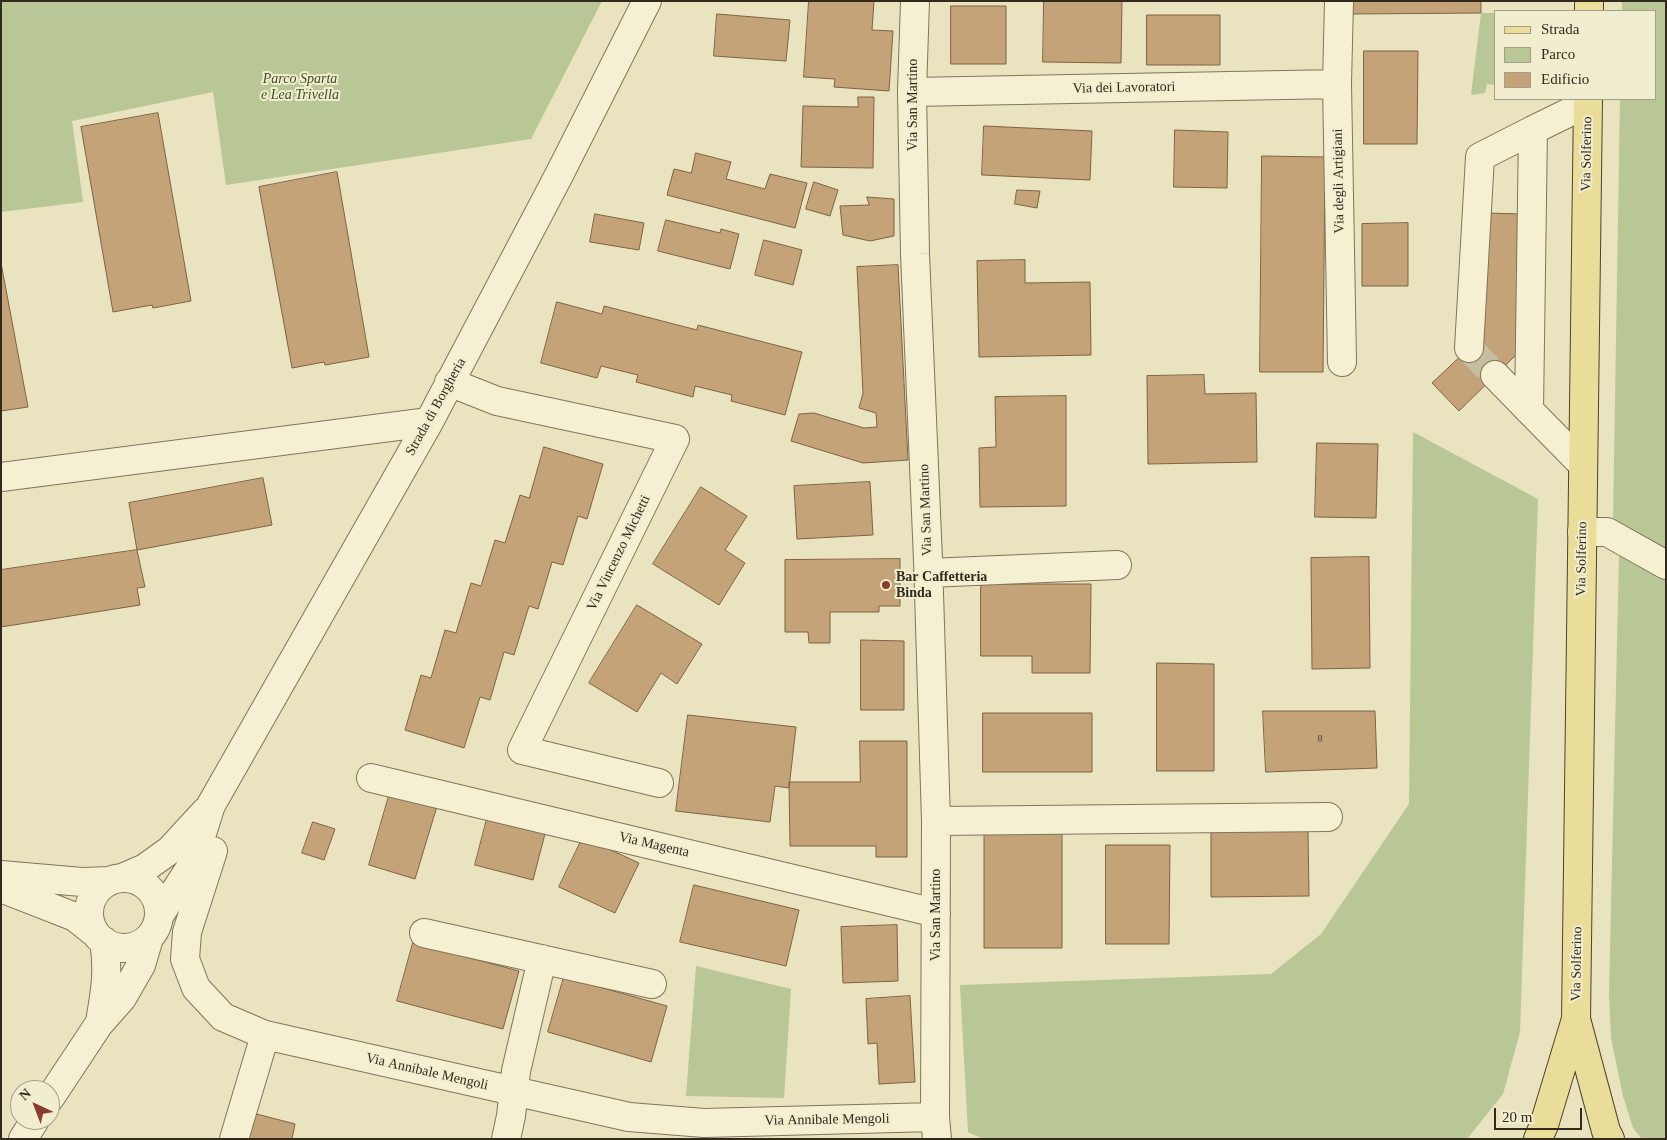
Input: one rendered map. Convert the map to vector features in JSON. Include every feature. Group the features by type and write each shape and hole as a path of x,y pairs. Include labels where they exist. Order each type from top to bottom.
{"main road":[{"name":"Via Solferino","path":"1588,101 1576,1019 1606,1131 1610,1139"},
{"name":"Via Solferino","path":"1538,1139 1576,1019"}],"street":[{"name":"Strada di Borgheria","path":"60,1083 99,1024 122,998 141,965 154,927 192,865 211,805 429,422 558,177 647,1"},
{"name":"Via San Martino","path":"915,1 912,92 915,254 936,821 936,1128"},
{"name":"Via degli Artigiani","path":"1339,1 1337,84 1342,362"},
{"name":"Via dei Lavoratori","path":"912,92 1337,84"},
{"path":"1469,348 1480,156 1588,101"},
{"path":"1529,410 1533,130"},
{"path":"1495,375 1583,465"},
{"name":"Via Vincenzo Michetti","path":"449,382 497,401 675,439 522,750 659,783"},
{"path":"1,476 429,422"},
{"path":"1582,532 1606,532 1666,565"},
{"path":"928,573 1117,565"},
{"name":"Via Annibale Mengoli","path":"248,739 188,932 184,959 196,988 223,1017 265,1034 514,1093 705,1131 936,1128"},
{"name":"Via Magenta","path":"371,778 936,913"},
{"name":"Strada di Borgheria","path":"99,1024 106,989 108,962 100,937 91,922 90,910 93,898 100,888 145,868 170,850 211,805"},
{"path":"936,821 1328,817"},
{"path":"1,875 82,882 133,879 145,885 153,893 158,904 154,927 139,945 127,948 115,947 76,917 1,888"},
{"path":"424,933 652,984"},
{"path":"506,1139 516,1071 542,959"},
{"path":"234,1139 265,1034"}],"green space":[{"name":"Parco Sparta e Lea Trivella","path":"1,1 602,1 531,139 226,185 213,92 72,121 83,202 1,212"},
{"path":"1622,1 1666,1 1666,551 1613,522 1620,100 1657,100 1657,10 1622,10"},
{"path":"1481,13 1494,13 1494,85 1487,84 1485,93 1471,95"},
{"path":"1413,432 1538,499 1520,1032 1503,1094 1467,1139 983,1139 968,1132 960,985 1271,974 1321,934 1409,804"},
{"path":"1619,555 1634,555 1666,572 1666,1139 1642,1139 1633,1128 1623,1096 1611,1038 1609,995"},
{"path":"696,966 791,989 784,1098 686,1096"}],"building":[{"path":"809,1 874,1 872,30 893,31 889,91 834,87 835,79 804,77"},
{"path":"1044,1 1122,1 1121,63 1043,62"},
{"path":"1352,1 1481,1 1481,13 1352,14"},
{"path":"951,6 1006,6 1006,64 951,64"},
{"path":"717,14 790,20 786,61 714,56"},
{"path":"1147,15 1220,15 1220,65 1147,65"},
{"path":"1364,51 1418,51 1417,144 1364,144"},
{"path":"858,97 874,97 873,168 801,167 803,106 858,107"},
{"path":"158,113 191,301 153,308 152,305 113,312 81,127"},
{"path":"984,126 1092,131 1090,180 982,175"},
{"path":"1175,130 1228,132 1227,188 1174,187"},
{"path":"696,153 731,162 726,179 765,189 770,174 807,183 795,228 667,195 674,169 691,173"},
{"path":"1262,156 1325,157 1323,372 1260,372"},
{"path":"337,172 369,357 325,365 324,362 292,368 259,187"},
{"path":"814,182 838,190 830,216 806,209"},
{"path":"1017,190 1040,191 1037,208 1015,204"},
{"path":"867,197 894,199 894,236 870,241 843,235 840,206 869,205"},
{"path":"1484,213 1522,214 1520,351 1459,411 1432,383 1483,335"},
{"path":"595,214 644,223 639,250 590,242"},
{"path":"666,220 720,233 721,229 739,234 730,269 658,251"},
{"path":"1408,223 1408,286 1362,286 1362,224"},
{"path":"764,240 802,250 793,285 755,275"},
{"path":"1025,260 1025,283 1090,282 1091,355 979,357 977,261"},
{"path":"1,263 28,407 1,411"},
{"path":"898,265 908,460 863,463 791,441 799,414 814,413 864,428 877,427 876,413 859,408 863,393 857,267"},
{"path":"557,302 602,314 604,306 697,330 698,325 802,352 785,415 731,401 732,395 695,386 693,397 636,382 638,375 601,366 597,378 541,363"},
{"path":"1204,375 1205,394 1256,393 1257,462 1148,464 1147,376"},
{"path":"1066,396 1066,506 980,507 979,448 996,447 995,397"},
{"path":"1317,443 1378,444 1376,518 1315,517"},
{"path":"544,447 603,464 587,519 578,516 563,565 552,562 538,609 529,606 514,655 504,652 490,700 480,697 464,748 405,730 421,675 431,678 445,630 456,633 471,583 481,586 495,540 505,543 520,495 529,498"},
{"path":"263,478 272,525 137,550 129,503"},
{"path":"870,482 873,535 797,539 794,486"},
{"path":"701,487 747,516 725,550 745,563 719,605 653,564"},
{"path":"137,550 145,587 137,588 140,605 1,627 1,570"},
{"path":"1369,557 1370,668 1312,669 1311,558"},
{"path":"900,559 900,606 879,606 879,612 830,612 830,643 809,643 808,632 785,632 785,560"},
{"path":"981,584 1091,584 1090,673 1032,673 1032,656 981,656"},
{"path":"637,605 702,644 677,684 661,673 637,712 589,683"},
{"path":"861,640 904,641 904,710 861,710"},
{"path":"1157,663 1214,664 1214,771 1157,771"},
{"path":"1263,711 1375,711 1377,768 1266,772"},
{"path":"983,713 1092,713 1092,772 983,772"},
{"path":"688,715 796,727 789,788 775,786 770,822 676,811"},
{"path":"860,741 907,741 907,857 876,857 876,846 790,846 789,782 860,782"},
{"path":"391,789 438,803 415,879 369,865"},
{"path":"488,815 546,830 533,880 475,865"},
{"path":"313,822 335,829 324,860 302,853"},
{"path":"1062,829 1062,948 984,948 984,830"},
{"path":"1308,831 1309,896 1211,897 1211,833"},
{"path":"583,837 639,863 615,913 559,887"},
{"path":"1106,845 1170,845 1169,944 1106,944"},
{"path":"694,885 799,910 786,966 680,942"},
{"path":"897,925 898,981 843,983 841,927"},
{"path":"413,943 519,971 503,1029 397,1001"},
{"path":"564,977 667,1006 651,1062 548,1032"},
{"path":"910,996 915,1082 879,1084 877,1043 868,1044 866,999"},
{"path":"249,1112 295,1124 292,1139 242,1139"}],"tunnel":[{"path":"1469,348 1495,375"}],"place":[{"name":"Bar Caffetteria Binda","path":"886,585"}]}
